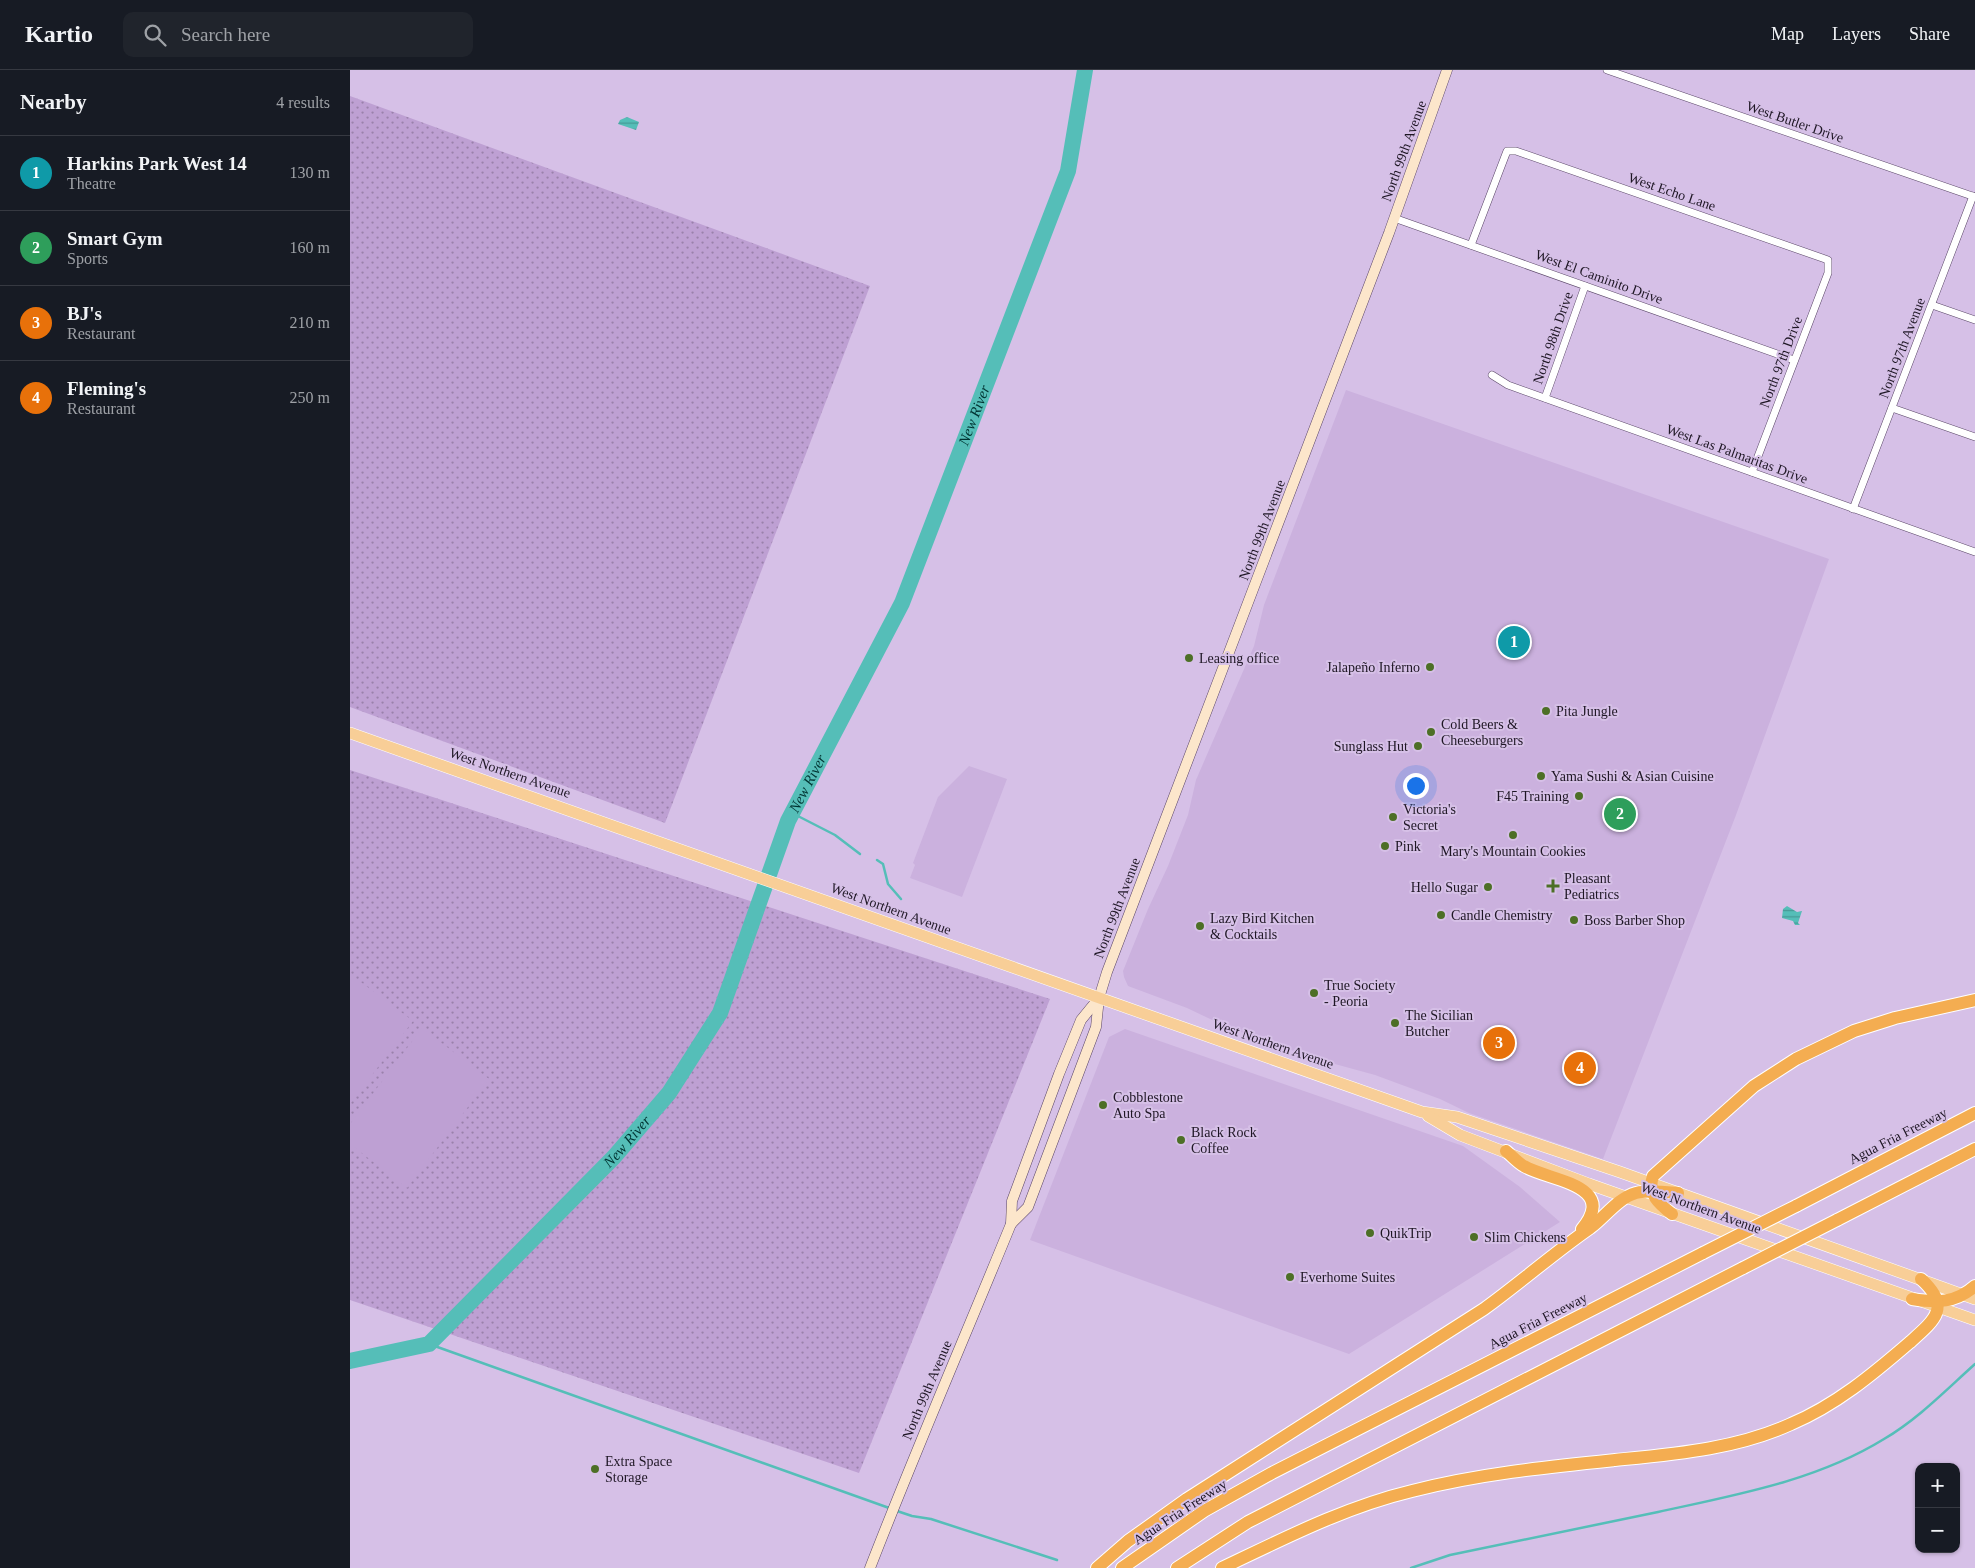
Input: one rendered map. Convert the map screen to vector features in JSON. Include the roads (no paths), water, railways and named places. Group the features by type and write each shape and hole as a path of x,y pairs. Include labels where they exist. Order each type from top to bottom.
{"highway":[{"path":"1672,1214 1658,1202 1651,1187 1656,1172 1754,1086 1796,1059 1854,1031 1895,1018 1975,1000"},
{"name":"Agua Fria Freeway","path":"1122,1568 1204,1511 1272,1473 1975,1113"},
{"path":"1177,1568 1248,1522 1975,1149"},
{"path":"1506,1151 1524,1166 1577,1186 1587,1194 1592,1202 1591,1213 1577,1236"},
{"path":"1097,1568 1128,1541 1186,1499 1519,1284 1626,1197 1651,1187 1678,1193"},
{"path":"1921,1279 1932,1290 1939,1305"},
{"path":"1912,1299 1939,1305 1952,1300 1970,1297 1975,1286"},
{"path":"1222,1568 1320,1522 1410,1491 1487,1475 1674,1454 1730,1445 1774,1431 1827,1405 1862,1382 1930,1324 1939,1305"}],"main road":[{"name":"North 99th Avenue","path":"1010,1224 1028,1206 1096,1027 1099,998 1394,218 1447,70"},
{"name":"West Northern Avenue","path":"350,732 1422,1112 1457,1118 1651,1187"},
{"name":"North 99th Avenue","path":"870,1568 900,1490 1010,1224 1012,1201 1081,1020 1099,998"},
{"name":"West Northern Avenue","path":"1422,1112 1460,1135 1672,1214 1912,1299"},
{"name":"West Northern Avenue","path":"1678,1193 1970,1297"},
{"path":"1939,1305 1975,1320"}],"street":[{"name":"West Butler Drive","path":"1607,70 1974,197"},
{"name":"West Echo Lane","path":"1471,245 1507,152 1516,151 1828,260"},
{"name":"North 97th Avenue","path":"1853,509 1974,197"},
{"name":"West El Caminito Drive","path":"1394,218 1794,360"},
{"name":"North 97th Drive","path":"1752,472 1828,273 1828,260"},
{"name":"North 98th Drive","path":"1545,398 1585,286"},
{"path":"1932,305 1975,320"},
{"name":"West Las Palmaritas Drive","path":"1492,375 1508,385 1975,552"},
{"path":"1892,408 1975,437"}],"waterway":[{"name":"New River","path":"350,1361 429,1344 614,1157 669,1093 720,1013 788,821 902,603 1068,171 1085,70"},
{"path":"792,813 835,835 860,854"},
{"path":"877,860 883,864 888,884 901,899"},
{"path":"429,1344 892,1509"},
{"path":"1411,1568 1450,1555 1745,1493 1831,1466 1896,1431 1931,1404 1975,1364"},
{"path":"897,1511 931,1519 1057,1560"}],"place":[{"name":"Harkins Park West 14","path":"1514,642"},
{"name":"Leasing office","path":"1189,658"},
{"name":"Jalapeño Inferno","path":"1430,667"},
{"name":"Pita Jungle","path":"1546,711"},
{"name":"Cold Beers & Cheeseburgers","path":"1431,732"},
{"name":"Sunglass Hut","path":"1418,746"},
{"name":"Yama Sushi & Asian Cuisine","path":"1541,776"},
{"name":"F45 Training","path":"1579,796"},
{"name":"Smart Gym","path":"1620,814"},
{"name":"Victoria's Secret","path":"1393,817"},
{"name":"Mary's Mountain Cookies","path":"1513,835"},
{"name":"Pink","path":"1385,846"},
{"name":"Pleasant Pediatrics","path":"1553,886"},
{"name":"Hello Sugar","path":"1488,887"},
{"name":"Candle Chemistry","path":"1441,915"},
{"name":"Boss Barber Shop","path":"1574,920"},
{"name":"Lazy Bird Kitchen & Cocktails","path":"1200,926"},
{"name":"True Society - Peoria","path":"1314,993"},
{"name":"The Sicilian Butcher","path":"1395,1023"},
{"name":"BJ's","path":"1499,1043"},
{"name":"Fleming's","path":"1580,1068"},
{"name":"Cobblestone Auto Spa","path":"1103,1105"},
{"name":"Black Rock Coffee","path":"1181,1140"},
{"name":"QuikTrip","path":"1370,1233"},
{"name":"Slim Chickens","path":"1474,1237"},
{"name":"Everhome Suites","path":"1290,1277"},
{"name":"Extra Space Storage","path":"595,1469"}]}
